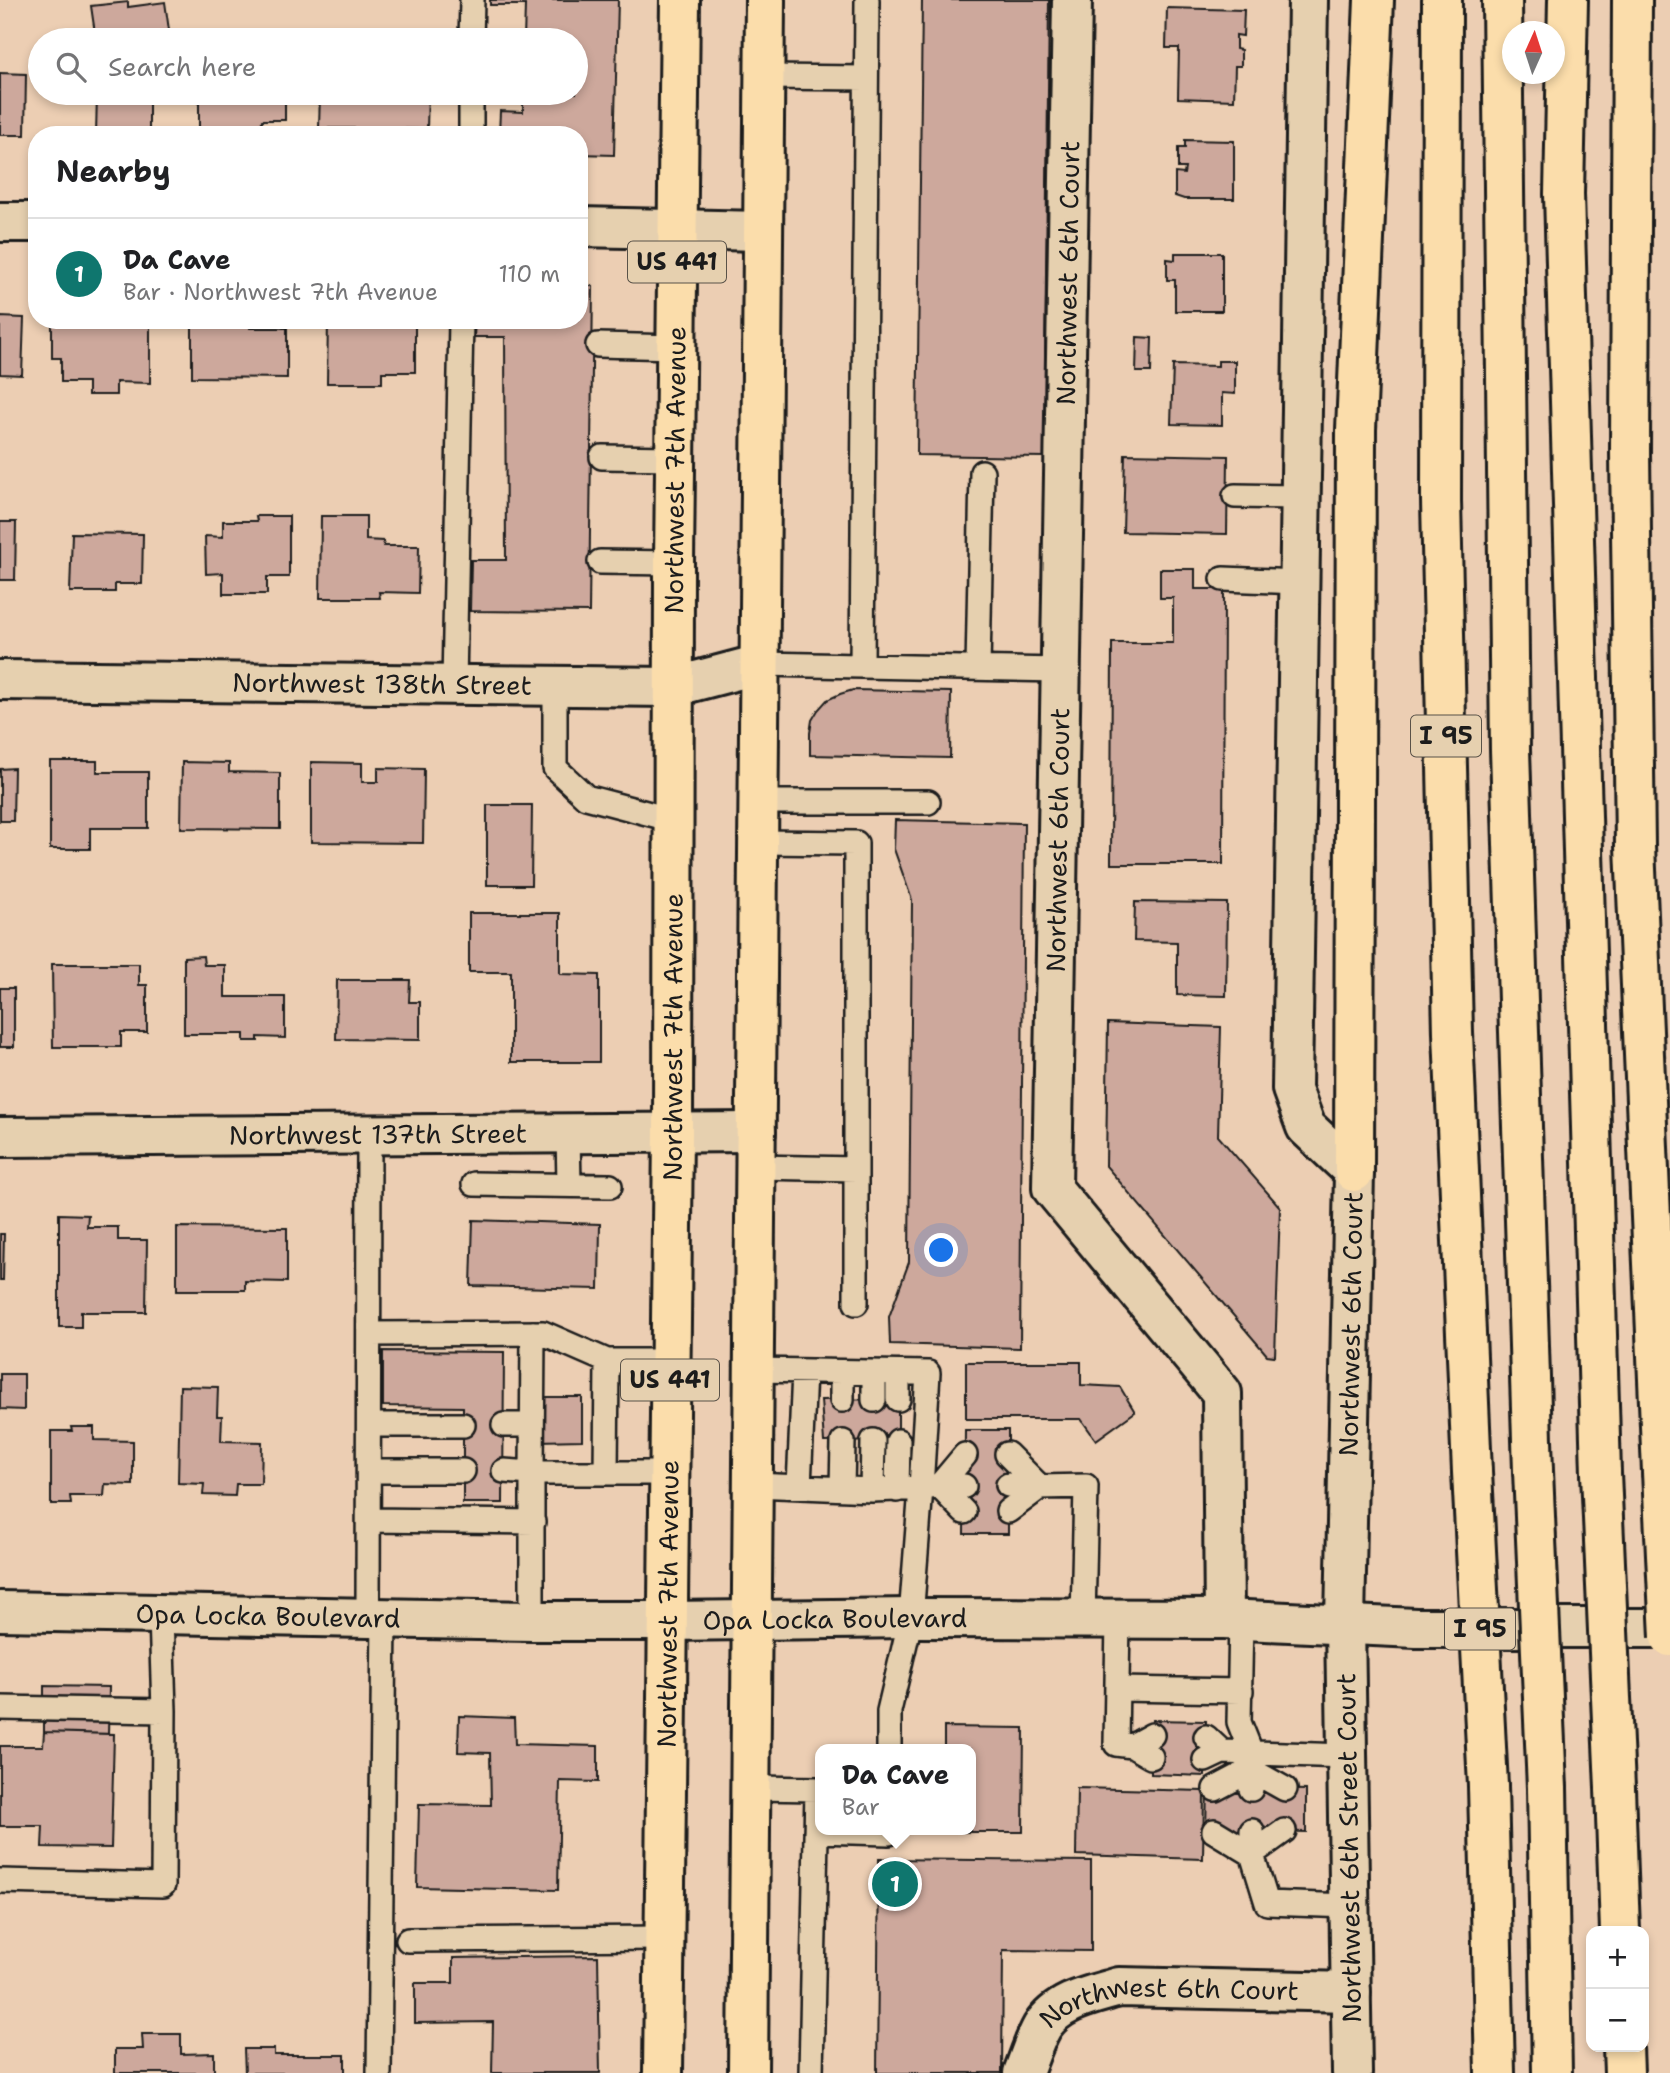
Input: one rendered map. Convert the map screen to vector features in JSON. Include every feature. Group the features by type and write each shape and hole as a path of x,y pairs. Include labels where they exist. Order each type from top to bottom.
{"main road":[{"name":"Northwest 7th Avenue","path":"663,2073 673,1132 673,687 680,0"},
{"name":"US 441","path":"748,2073 765,0"},
{"path":"1354,1172 1356,430 1374,0"},
{"name":"I 95","path":"1442,0 1441,501 1453,1033 1488,1786 1495,2073"},
{"path":"1502,0 1510,750 1533,1471 1547,1788 1552,2073"},
{"path":"1568,0 1564,194 1601,1473 1620,1926"},
{"path":"1632,0 1630,453 1636,846 1670,1637"},
{"path":"1623,2052 1624,2073"}],"street":[{"name":"Northwest 6th Court","path":"1072,0 1052,1188 1222,1393 1233,1619"},
{"name":"Northwest 6th Court","path":"1308,0 1292,1089 1306,1127 1354,1172 1345,1623"},
{"path":"0,222 28,222"},
{"path":"588,227 763,231"},
{"name":"Northwest 138th Street","path":"0,680 673,687 760,664"},
{"name":"Northwest 137th Street","path":"0,1137 673,1132 756,1149"},
{"name":"Opa Locka Boulevard","path":"0,1611 533,1621 1233,1619 1416,1628 1670,1628"},
{"name":"Northwest 6th Street Court","path":"1345,1623 1352,2073"},
{"name":"Northwest 6th Court","path":"1023,2073 1042,2026 1058,2009 1084,1997 1119,1987 1351,1992"}],"lane":[{"path":"471,28 472,0"},
{"path":"862,666 867,0"},
{"path":"765,77 866,78"},
{"path":"471,105 471,126"},
{"path":"454,685 461,329"},
{"path":"598,345 676,347"},
{"path":"602,457 675,458"},
{"path":"978,668 982,472"},
{"path":"1235,496 1301,497"},
{"path":"600,562 674,564"},
{"path":"1223,579 1299,582"},
{"path":"760,664 1061,670"},
{"path":"555,686 555,768 586,797 673,820"},
{"path":"759,802 928,802"},
{"path":"758,842 856,843 856,1303"},
{"path":"568,1133 569,1185"},
{"path":"369,1134 369,1520 376,1619 379,2073"},
{"path":"756,1149 856,1168"},
{"path":"474,1184 610,1186"},
{"path":"533,1333 533,1621"},
{"path":"369,1334 543,1333 607,1362 670,1361"},
{"path":"606,1473 607,1362"},
{"path":"754,1370 928,1373 930,1487 912,1618 889,1710 889,1744"},
{"path":"799,1487 804,1371"},
{"path":"842,1372 842,1400"},
{"path":"874,1374 874,1400"},
{"path":"898,1374 898,1399"},
{"path":"370,1425 463,1425"},
{"path":"504,1425 532,1425"},
{"path":"872,1490 873,1441"},
{"path":"897,1490 898,1441"},
{"path":"842,1488 843,1442"},
{"path":"1007,1454 1040,1487"},
{"path":"930,1487 965,1455"},
{"path":"369,1471 463,1471"},
{"path":"503,1471 670,1473"},
{"path":"753,1485 872,1490 964,1486"},
{"path":"1007,1485 1086,1486 1101,1619 1117,1689 1116,1744 1145,1746"},
{"path":"930,1487 964,1512"},
{"path":"1008,1511 1040,1487"},
{"path":"369,1520 533,1521"},
{"path":"0,1881 163,1885 164,1711 161,1615"},
{"path":"1233,1619 1241,1691 1240,1722 1251,1770"},
{"path":"1117,1689 1241,1691"},
{"path":"0,1709 164,1711"},
{"path":"1211,1750 1285,1789"},
{"path":"1215,1789 1251,1770 1347,1756"},
{"path":"750,1788 815,1789"},
{"path":"1214,1830 1252,1843 1284,1831"},
{"path":"811,2073 816,1835"},
{"path":"1252,1843 1267,1903 1349,1906"},
{"path":"408,1940 664,1938"}],"building":[{"path":"490,0 618,0 614,155 588,154 588,126 499,126 500,111 523,112 523,105 588,105 588,28 524,28 525,5 490,5"},
{"path":"922,0 1049,0 1044,457 917,455"},
{"path":"128,2 128,7 165,2 169,28 94,28 91,6"},
{"path":"1167,8 1244,10 1243,36 1236,35 1236,49 1241,50 1241,66 1235,66 1234,100 1178,98 1179,48 1166,48"},
{"path":"0,73 26,74 25,135 0,135"},
{"path":"97,105 149,105 149,126 96,126"},
{"path":"199,105 285,105 285,120 262,120 261,126 199,126"},
{"path":"320,105 428,105 427,126 319,126"},
{"path":"1185,140 1234,141 1234,199 1184,199 1175,196 1175,173 1184,174 1185,168 1178,168 1178,148 1185,148"},
{"path":"1175,253 1222,253 1222,311 1175,311 1175,280 1167,280 1167,259 1175,260"},
{"path":"588,286 593,286 589,612 470,611 471,560 506,560 505,337 474,337 474,329 588,329"},
{"path":"0,317 24,318 22,375 0,374"},
{"path":"52,329 150,329 150,383 116,382 116,395 88,395 88,382 61,382 61,358 52,358"},
{"path":"192,329 287,329 287,378 192,377"},
{"path":"328,329 415,329 415,372 382,372 382,383 327,383"},
{"path":"1137,337 1152,338 1151,372 1136,372"},
{"path":"1218,361 1235,361 1235,394 1222,393 1222,425 1171,424 1173,365 1218,366"},
{"path":"1125,454 1228,456 1227,534 1123,532"},
{"path":"256,516 289,516 289,577 267,577 267,594 223,594 223,573 206,574 205,536 223,537 223,521 257,521"},
{"path":"321,516 366,516 366,540 383,541 384,546 419,546 418,593 379,592 380,598 320,598"},
{"path":"0,522 16,522 15,580 0,580"},
{"path":"72,533 143,534 142,584 115,584 115,592 70,592"},
{"path":"1160,569 1195,569 1195,589 1224,589 1223,864 1111,864 1112,643 1173,643 1173,598 1160,598"},
{"path":"853,690 951,692 950,758 810,755 812,720 818,710 827,700"},
{"path":"50,761 97,761 97,772 148,772 148,828 90,828 90,849 50,849"},
{"path":"182,762 229,763 229,772 280,773 280,829 181,828"},
{"path":"311,762 362,763 362,782 378,782 378,768 424,769 423,843 311,842"},
{"path":"14,768 13,821 0,821 0,769"},
{"path":"487,805 532,805 531,885 487,885"},
{"path":"895,820 1024,823 1020,1348 890,1344 889,1317 909,1262 912,900 894,849"},
{"path":"1135,902 1227,903 1226,996 1177,995 1177,942 1134,941"},
{"path":"469,913 560,913 560,974 599,975 599,1062 511,1062 511,972 469,972"},
{"path":"203,956 204,965 225,965 225,997 285,997 285,1038 258,1037 258,1041 244,1041 244,1034 184,1034 184,957"},
{"path":"52,964 139,964 139,985 147,985 147,1032 121,1032 121,1047 53,1047"},
{"path":"337,980 410,980 409,1002 420,1002 420,1040 336,1039"},
{"path":"0,988 14,988 14,1047 0,1047"},
{"path":"1108,1023 1221,1027 1218,1136 1280,1207 1275,1356 1267,1355 1106,1166"},
{"path":"59,1214 88,1215 87,1227 118,1227 118,1240 147,1240 146,1312 81,1312 81,1327 59,1327"},
{"path":"473,1220 600,1224 599,1289 471,1286"},
{"path":"177,1227 287,1228 287,1282 245,1281 245,1290 177,1290"},
{"path":"0,1234 4,1234 3,1280 0,1280"},
{"path":"383,1351 504,1352 503,1503 463,1503 463,1407 383,1406"},
{"path":"966,1362 1081,1362 1081,1385 1120,1387 1135,1412 1096,1440 1081,1419 966,1419"},
{"path":"0,1374 24,1374 24,1410 0,1409"},
{"path":"180,1386 218,1387 217,1416 222,1416 221,1441 262,1442 261,1484 236,1484 235,1496 203,1495 204,1484 178,1483"},
{"path":"538,1397 582,1397 582,1440 538,1441"},
{"path":"898,1399 898,1441 824,1442 821,1400"},
{"path":"71,1427 94,1427 94,1440 133,1441 133,1485 105,1484 104,1496 70,1496 71,1504 51,1504 51,1431 72,1431"},
{"path":"965,1430 1008,1430 1008,1534 964,1534"},
{"path":"44,1686 109,1687 108,1734 44,1732"},
{"path":"459,1716 514,1718 515,1744 598,1746 598,1782 560,1781 558,1890 417,1887 419,1804 491,1805 490,1753 458,1752"},
{"path":"1152,1720 1206,1721 1205,1776 1151,1774"},
{"path":"944,1727 1024,1728 1023,1832 976,1832 976,1744 944,1744"},
{"path":"44,1732 114,1734 111,1848 42,1847 43,1826 0,1826 0,1746 43,1746"},
{"path":"1077,1788 1204,1791 1203,1859 1076,1855"},
{"path":"1207,1788 1306,1790 1306,1832 1206,1830"},
{"path":"879,1859 1091,1861 1091,1951 1003,1950 1002,2073 877,2073"},
{"path":"598,1956 600,2073 492,2073 493,2022 415,2023 415,1983 453,1983 453,1958"},
{"path":"142,2034 181,2034 181,2054 214,2053 214,2073 115,2073 115,2049 143,2049"},
{"path":"244,2049 274,2049 274,2055 345,2055 345,2073 245,2073"}],"place":[{"name":"Da Cave","path":"895,1884"}]}
